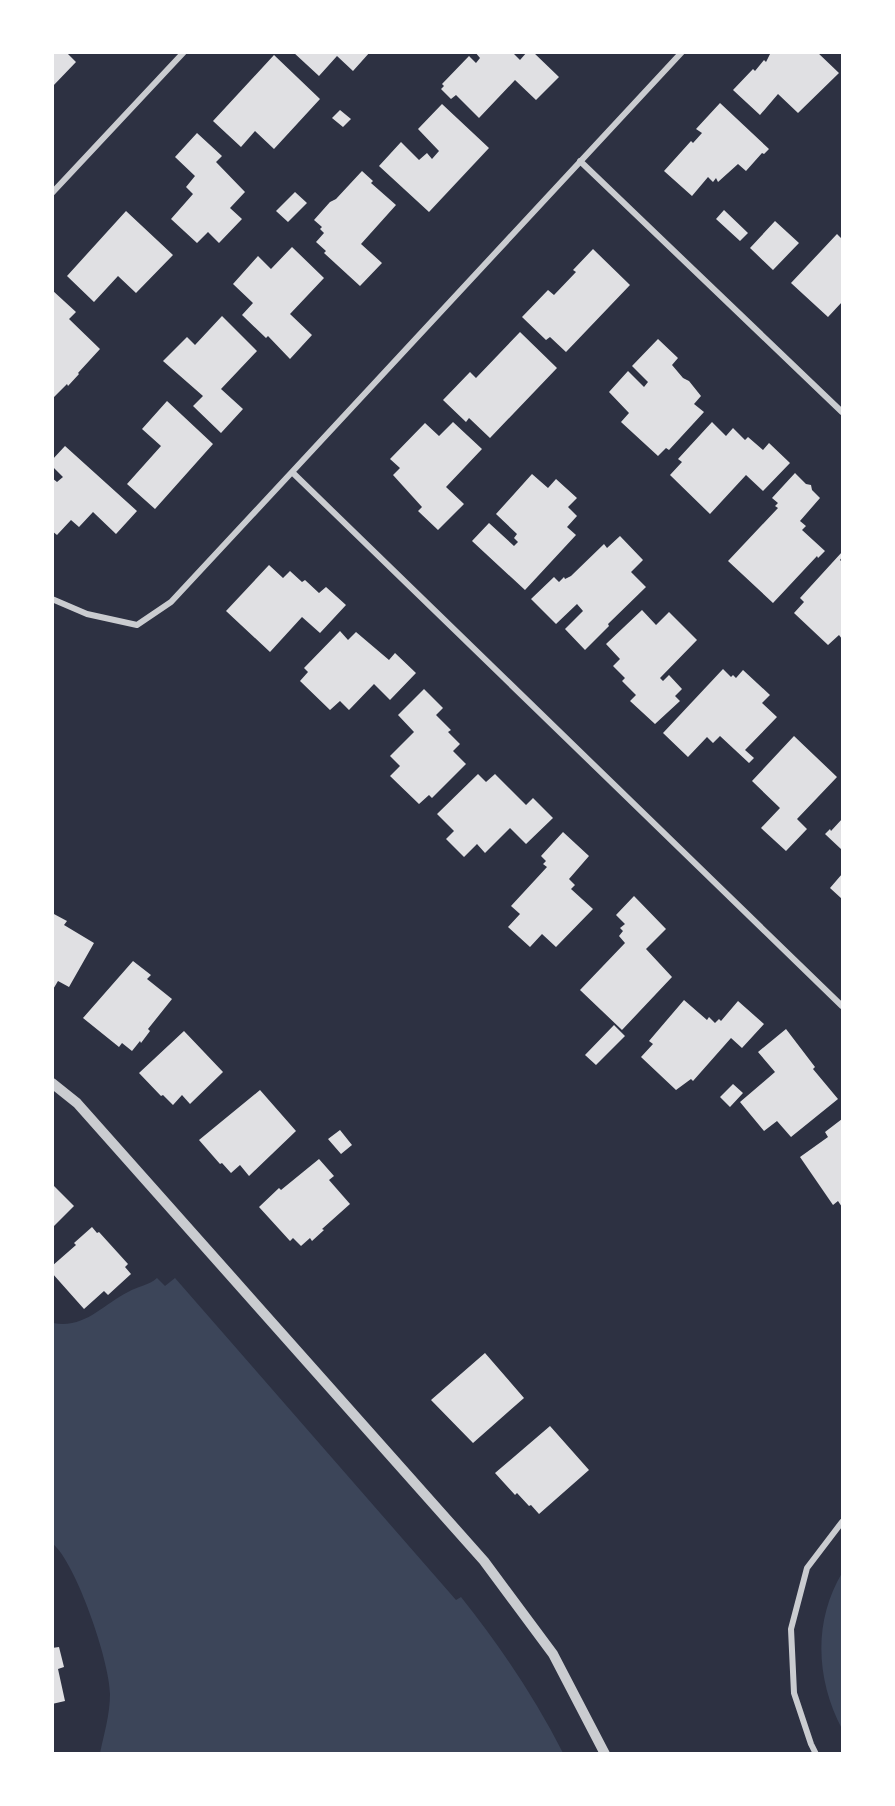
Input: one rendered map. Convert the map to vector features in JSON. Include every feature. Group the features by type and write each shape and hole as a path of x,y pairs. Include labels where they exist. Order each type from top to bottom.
{"street":[{"path":"52,193 184,52"},
{"path":"52,598 87,614 137,625 171,602 682,52"},
{"path":"580,161 841,407"},
{"path":"292,472 843,1006"},
{"path":"52,1083 77,1103 484,1561 553,1654 605,1754"},
{"path":"816,1754 794,1693 791,1629 807,1568 843,1522"}],"shaded area":[{"path":"157,1278 165,1286 175,1278 456,1600 461,1597 516,1673 563,1753 100,1753 110,1701 104,1660 81,1591 72,1571 53,1544 53,1323 75,1323"},
{"path":"842,1573 842,1729 827,1690 821,1651 826,1611"}],"building":[{"path":"52,52 66,52 76,62 52,87"},
{"path":"293,52 370,52 353,71 337,56 319,76"},
{"path":"475,52 512,52 520,60 527,52 533,52 559,77 536,100 515,80 479,118 456,95 451,99 441,89 444,86 442,84 469,56 476,63 480,58"},
{"path":"771,52 817,52 839,73 798,113 778,94 760,115 733,90 753,69 755,71 764,60 766,62"},
{"path":"274,55 320,99 274,149 255,131 241,147 213,121"},
{"path":"720,103 769,149 764,154 762,153 746,171 738,164 718,182 716,178 713,182 708,177 692,196 664,171 691,141 693,143 702,133 696,129"},
{"path":"442,104 489,148 429,212 379,166 401,142 419,160 427,153 432,159 439,151 418,129"},
{"path":"340,110 351,119 343,127 332,118"},
{"path":"197,133 222,156 216,162 245,192 230,208 242,219 219,243 208,232 197,243 171,219 193,194 186,187 195,176 175,157"},
{"path":"362,171 373,181 371,183 396,205 361,244 382,263 360,286 324,253 326,251 316,242 324,233 320,229 322,227 314,220"},
{"path":"295,192 307,203 288,222 276,211"},
{"path":"724,210 748,233 740,241 716,219"},
{"path":"126,211 173,255 136,293 118,276 94,302 67,276"},
{"path":"775,221 799,243 773,270 750,248"},
{"path":"837,234 842,239 842,302 828,317 791,283"},
{"path":"292,247 324,278 290,314 312,335 290,359 268,336 266,338 242,315 253,303 233,284 258,256 271,269"},
{"path":"593,249 630,285 566,352 550,337 546,340 522,317 548,290 554,295 576,272 573,270"},
{"path":"52,290 76,312 69,319 100,349 68,386 67,384 52,399"},
{"path":"222,316 257,351 221,389 243,409 221,433 193,406 203,396 163,361 187,337 195,345"},
{"path":"520,332 557,368 490,438 469,418 466,422 443,400 470,372 476,378"},
{"path":"658,339 678,358 672,365 701,396 694,404 704,412 669,450 666,448 658,456 621,422 629,413 609,392 628,371 644,387 648,382 632,366"},
{"path":"167,401 213,444 155,509 127,484 161,446 142,429"},
{"path":"453,422 482,449 446,487 464,504 438,530 418,511 422,507 393,475 400,468 390,459 425,423 439,436"},
{"path":"712,422 726,436 733,428 745,440 748,437 763,450 769,443 790,463 763,491 746,475 710,514 670,475 682,462 678,459"},
{"path":"65,446 137,511 116,534 93,512 79,527 71,520 57,535 52,531 52,478 57,482 63,477 52,466 52,460"},
{"path":"795,473 806,484 811,485 812,490 820,498 800,521 806,526 802,530 825,551 818,558 817,556 773,603 728,561 778,508 775,506 778,503 772,498"},
{"path":"532,474 548,488 556,479 577,498 568,507 577,516 567,527 576,535 525,590 472,541 489,523 514,546 518,542 514,538 517,534 496,514"},
{"path":"620,536 643,560 631,572 646,587 585,650 565,629 583,611 577,604 556,624 531,599 554,577 559,582 564,577 565,579 571,576 604,544 607,548"},
{"path":"842,552 840,560 842,562 842,639 839,635 828,645 794,613 804,602 800,598"},
{"path":"269,565 283,578 290,571 302,582 305,580 319,593 326,587 346,605 320,633 302,617 270,652 226,611"},
{"path":"642,610 656,625 669,612 697,640 660,678 663,681 669,675 682,689 675,696 680,701 655,724 630,701 636,695 622,681 625,678 613,666 620,659 606,644"},
{"path":"340,631 348,640 356,632 389,660 395,653 416,673 390,700 374,684 349,710 340,701 330,710 300,681 308,672 304,668"},
{"path":"723,669 731,677 733,675 736,678 743,670 770,695 762,703 777,717 745,750 754,758 749,763 720,736 713,743 707,737 688,757 663,733"},
{"path":"424,689 443,708 436,715 451,730 448,732 460,744 453,751 466,764 432,798 429,795 419,804 390,776 400,766 390,756 414,732 398,715"},
{"path":"794,736 837,777 797,819 807,829 786,851 761,828 780,808 752,781"},
{"path":"478,774 486,782 495,774 526,805 533,798 553,818 526,844 510,828 485,853 477,844 464,857 446,839 454,831 437,814"},
{"path":"842,819 842,850 825,834"},
{"path":"563,832 589,856 569,879 575,885 571,889 593,909 556,947 542,934 530,947 508,927 520,914 511,906 547,867 543,864 546,861 541,856"},
{"path":"842,874 842,899 830,888"},
{"path":"634,896 666,929 646,949 672,977 622,1030 580,990 625,943 619,936 623,931 620,928 625,924 616,915"},
{"path":"52,913 67,921 64,925 94,943 69,987 58,981 52,991"},
{"path":"133,961 151,975 147,979 172,999 148,1029 150,1031 141,1043 140,1041 132,1051 122,1043 119,1047 83,1018"},
{"path":"684,1000 707,1020 709,1017 715,1023 719,1019 721,1021 738,1001 764,1024 742,1048 731,1038 693,1081 691,1079 676,1090 641,1057 653,1044 649,1041"},
{"path":"614,1025 625,1036 596,1065 585,1055"},
{"path":"786,1029 815,1067 813,1069 838,1099 791,1137 777,1121 764,1131 740,1102 775,1072 758,1052"},
{"path":"184,1031 223,1072 190,1104 182,1095 173,1105 139,1073"},
{"path":"733,1084 743,1093 730,1107 720,1097"},
{"path":"260,1090 296,1131 249,1176 240,1165 231,1173 199,1140"},
{"path":"842,1119 842,1207 838,1201 833,1205 800,1157 828,1137 825,1132"},
{"path":"340,1130 352,1145 341,1154 328,1139"},
{"path":"319,1159 334,1176 329,1180 350,1204 312,1241 310,1238 301,1246 293,1238 290,1241 259,1207 279,1188 281,1190"},
{"path":"52,1184 74,1206 52,1228"},
{"path":"92,1227 128,1264 125,1267 131,1274 108,1295 104,1291 84,1309 52,1273 52,1266"},
{"path":"485,1353 524,1398 473,1443 431,1400"},
{"path":"550,1426 589,1470 539,1514 517,1493 515,1495 495,1473"},
{"path":"59,1647 64,1667 58,1669 65,1701 52,1704 52,1648"}]}
